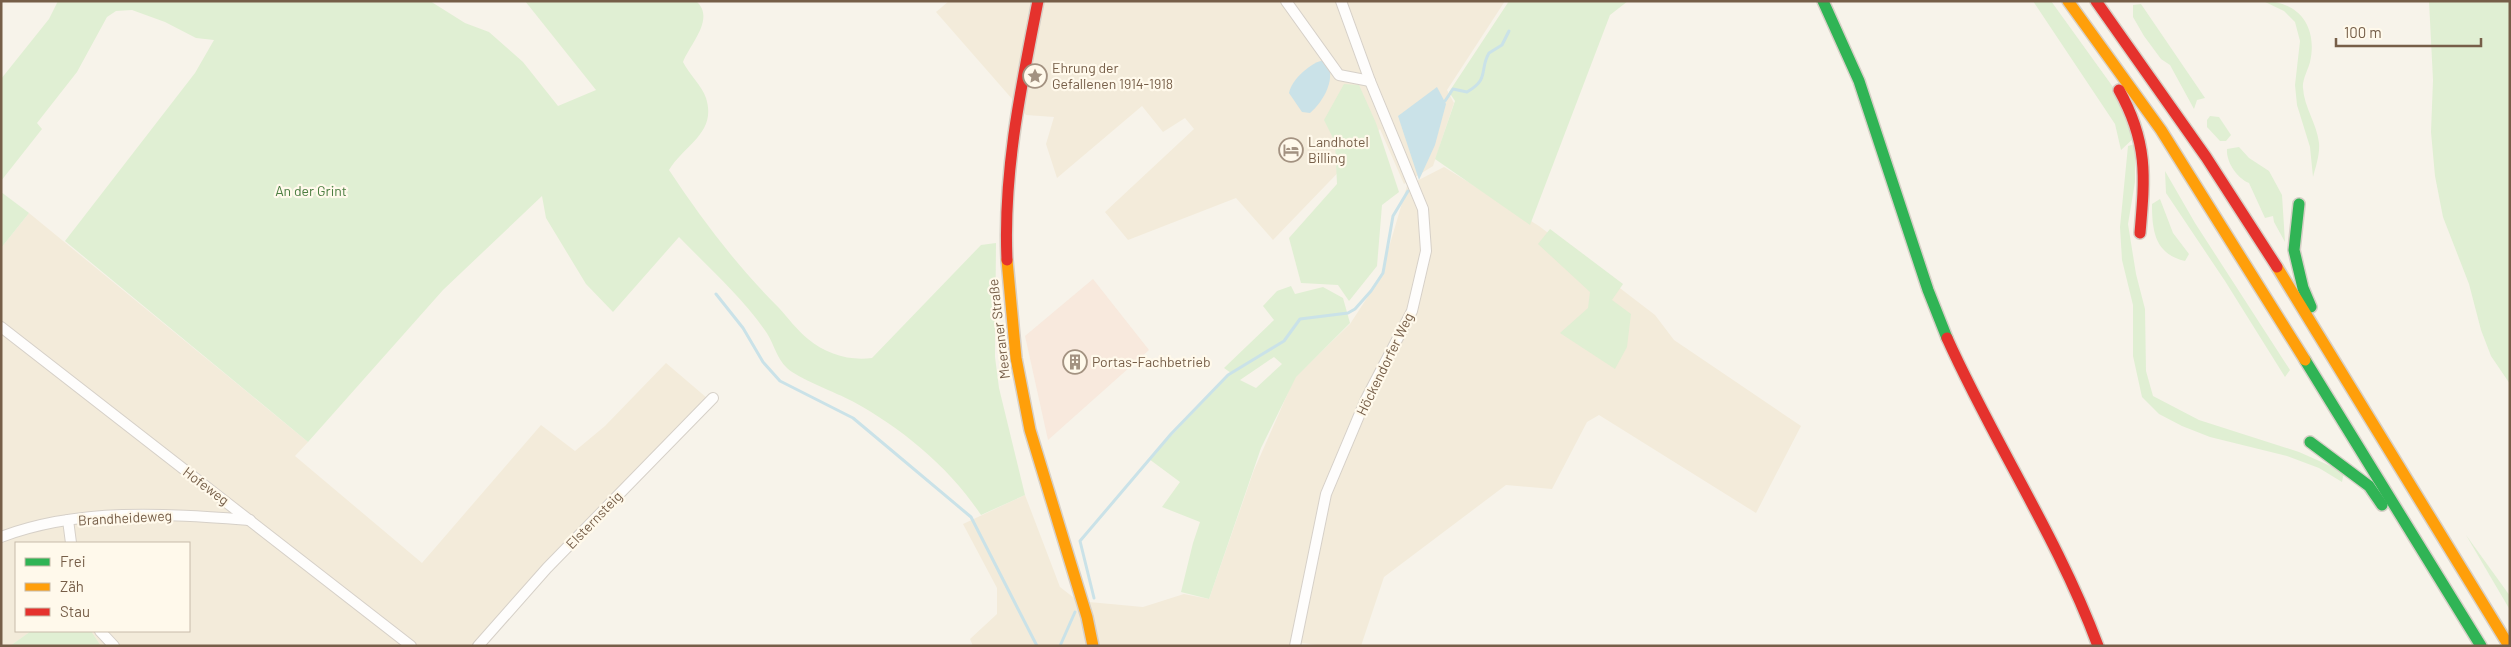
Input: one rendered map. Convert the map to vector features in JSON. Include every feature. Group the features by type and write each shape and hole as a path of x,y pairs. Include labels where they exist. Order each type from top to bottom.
{"main road":[{"name":"Meeraner Straße","path":"1038,1 1014,128 1008,175 1006,227 1010,308 1021,387 1032,439 1087,617 1093,646"},
{"path":"1823,1 1848,53 1868,103 1915,251 1945,332 2020,482 2041,514 2064,559 2087,611 2098,646"},
{"path":"2068,1 2161,130 2237,248 2481,646"},
{"path":"2096,1 2186,127 2331,356 2509,646"},
{"path":"2101,45 2115,83 2131,109 2139,129 2145,155 2140,233"},
{"path":"2299,204 2294,250 2303,288 2331,356"},
{"path":"2310,442 2369,486 2399,531 2422,550"}],"street":[{"path":"1286,1 1339,75 1370,81"},
{"name":"Höckendorfer Weg","path":"1295,646 1326,494 1366,399 1412,310 1426,251 1424,209 1370,81 1341,1"},
{"name":"Hofeweg","path":"1,327 411,646"},
{"name":"Elsternsteig","path":"478,646 547,568 713,398"},
{"name":"Brandheideweg","path":"1,537 17,531 68,520 129,515 182,515 251,520"},
{"path":"68,520 71,542"},
{"path":"101,632 114,646"}],"shaded area":[{"path":"949,1 1505,1 1447,90 1454,103 1433,166 1404,184 1380,129 1273,240 1236,198 1128,240 1105,212 1194,129 1185,118 1163,132 1142,106 1057,178 1046,144 1054,117 1026,115 936,12"},
{"path":"1444,167 1539,226 1655,315 1674,340 1801,426 1756,513 1599,415 1587,422 1552,489 1506,485 1384,577 1361,646 1324,646 1296,642 1295,646 973,646 970,639 997,614 997,588 963,524 1025,495 1060,587 1078,601 1143,607 1184,594 1209,599 1254,470 1295,377 1350,324 1380,278 1407,186"},
{"path":"29,213 308,442 295,456 422,563 541,425 575,451 605,426 666,363 707,398 476,646 101,646 92,632 190,632 190,542 15,542 15,632 30,632 10,646 1,646 1,248"},
{"path":"1093,279 1149,350 1048,440 1025,336"}],"green space":[{"name":"An der Grint","path":"58,1 430,1 465,23 489,32 523,62 558,106 596,90 525,1 696,1 701,8 703,23 683,62 706,98 707,120 698,137 669,170 721,242 796,328 822,349 846,357 872,358 981,245 996,243 995,357 999,388 1025,495 981,515 969,498 940,465 907,437 852,401 808,381 787,368 780,359 767,333 755,317 679,237 613,312 586,284 546,218 542,196 443,290 308,442 65,241 195,73 214,40 196,38 165,22 132,10 116,11 107,17 77,72 37,123 42,129 1,181 1,79 49,19"},
{"path":"1509,1 1628,1 1610,15 1530,225 1435,159 1455,101 1449,92"},
{"path":"2033,1 2051,1 2118,94 2137,135 2121,150 2115,124"},
{"path":"2263,1 2276,2 2296,11 2308,27 2312,49 2303,85 2304,95 2319,143 2313,177 2310,147 2297,105 2295,85 2300,41 2295,22 2284,11"},
{"path":"2429,1 2510,1 2510,384 2491,356 2481,330 2469,284 2443,217 2435,176 2431,132 2433,80"},
{"path":"2141,4 2205,98 2197,100 2194,109 2170,65 2161,59 2133,17 2133,5"},
{"path":"1344,84 1359,85 1376,123 1399,192 1382,205 1377,266 1349,301 1338,285 1301,283 1289,238 1337,184 1335,142 1324,120"},
{"path":"2210,116 2219,117 2231,135 2226,141 2220,141 2207,127 2207,120"},
{"path":"2135,144 2135,182 2128,224 2136,274 2145,309 2146,371 2153,396 2199,420 2299,452 2344,472 2342,482 2319,468 2287,456 2210,437 2182,426 2159,414 2142,397 2133,356 2133,305 2122,260 2120,227 2128,146"},
{"path":"2239,147 2249,158 2269,171 2282,195 2285,242 2274,222 2273,216 2265,218 2249,183 2240,177 2230,164 2227,149"},
{"path":"2165,171 2195,223 2290,370 2285,377 2225,281 2166,193"},
{"path":"1,192 29,213 1,248"},
{"path":"2160,199 2173,233 2189,254 2185,261 2167,253 2157,240 2153,223 2152,204"},
{"path":"1550,229 1623,284 1612,300 1631,314 1627,347 1615,369 1560,333 1588,308 1590,292 1538,244"},
{"path":"1291,286 1295,294 1323,287 1343,298 1350,323 1296,377 1261,448 1209,599 1181,592 1200,522 1162,507 1180,482 1149,459 1231,373 1224,368 1274,320 1263,306 1277,291","holes":["1274,357 1282,364 1256,388 1240,380"]},
{"path":"2466,535 2510,596 2510,610"},
{"path":"30,632 92,632 101,646 10,646"}],"water":[{"path":"1325,60 1329,66 1330,73 1328,88 1320,102 1310,113 1302,112 1289,93 1291,88 1308,67"},
{"path":"1437,87 1446,104 1435,145 1419,180 1398,116"}],"waterway":[{"path":"1445,101 1453,89 1467,92 1479,83 1489,53 1502,45 1509,31"},
{"path":"1094,598 1080,541 1171,434 1228,375 1284,341 1300,319 1348,313 1355,309 1371,291 1383,273 1393,216 1408,191"},
{"path":"716,294 743,328 763,362 780,381 853,418 971,517 1037,646"},
{"path":"1060,646 1075,612"}],"traffic: fast":[{"path":"1823,1 1859,81 1928,290 1947,338"},
{"path":"2299,204 2294,250 2303,288 2311,307"},
{"path":"2305,360 2481,646"},
{"path":"2310,442 2369,486 2382,505"}],"traffic: slow":[{"path":"2068,1 2161,130 2305,360"},
{"path":"1007,260 1016,358 1030,430 1087,617 1093,646"},
{"path":"2277,267 2509,646"}],"traffic: jam":[{"path":"1007,260 1006,227 1011,162 1020,98 1038,1"},
{"path":"2096,1 2206,157 2277,267"},
{"path":"2119,90 2135,126 2140,143 2143,176 2140,233"},
{"path":"1947,338 1965,377 2064,567 2098,646"}],"place":[{"name":"Ehrung der Gefallenen 1914-1918","path":"1035,76"},
{"name":"Landhotel Billing","path":"1291,150"},
{"name":"Portas-Fachbetrieb","path":"1075,362"}]}
